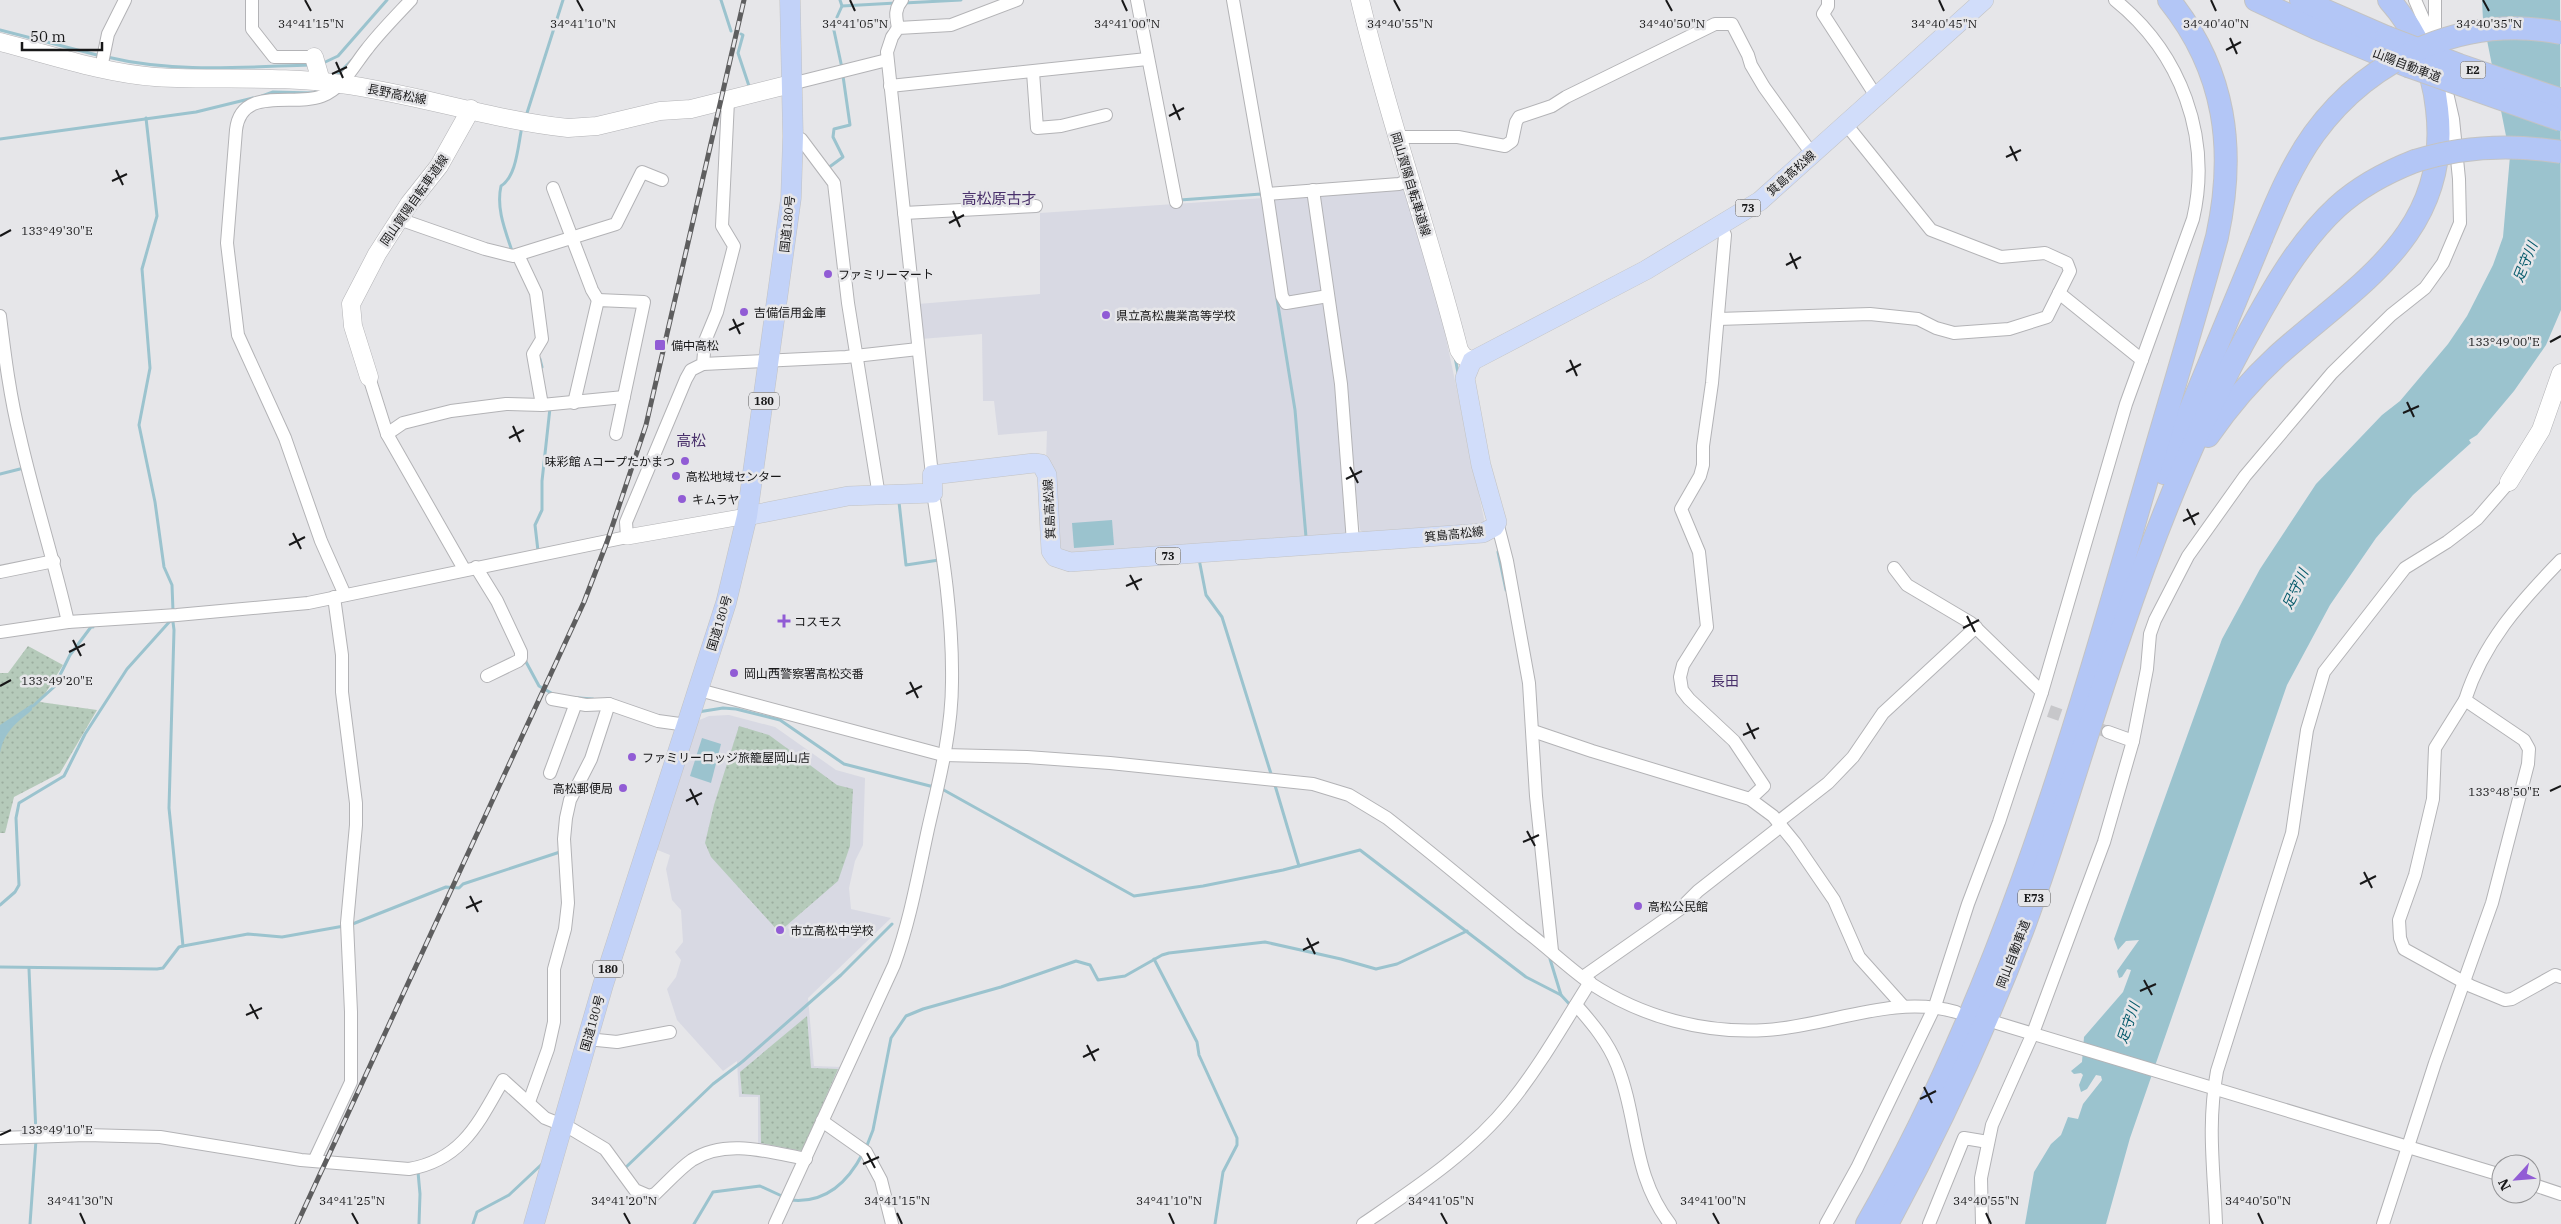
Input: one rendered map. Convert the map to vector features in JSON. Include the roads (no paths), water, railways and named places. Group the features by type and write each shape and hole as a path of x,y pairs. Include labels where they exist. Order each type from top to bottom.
{"highway":[{"name":"国道180号","path":"534,1224 587,1039 726,603 747,516 770,361 791,198 793,136 790,0"},
{"path":"2103,630 2217,237 2226,186 2227,143 2219,98 2203,54 2169,0"},
{"name":"山陽自動車道","path":"2256,0 2316,28 2408,66 2561,120"},
{"name":"山陽自動車道","path":"2301,0 2386,37 2459,65 2561,100"},
{"path":"2147,558 2191,464 2231,404 2278,356 2356,291 2385,263 2408,233 2427,196 2433,177 2438,141 2436,101 2426,62 2417,40 2389,0"},
{"path":"2103,630 2164,472 2260,238 2287,180 2314,134 2340,103 2370,75 2422,47 2462,34 2504,28 2526,28 2561,33"},
{"path":"2147,558 2170,497 2205,417 2251,328 2288,266 2308,239 2338,206 2366,186 2415,161 2449,151 2489,146 2561,152"},
{"name":"岡山自動車道","path":"1887,1224 1945,1113 1988,1015 2020,934 2147,558"},
{"name":"岡山自動車道","path":"1867,1224 1931,1104 1981,990 2035,844 2103,630"}],"main road":[{"name":"岡山賀陽自転車道線","path":"1360,0 1397,137 1406,181 1442,282 1459,350 1463,356 1472,360"},
{"name":"箕島高松線","path":"747,516 848,496 879,496 1040,464 1047,476 1052,551 1055,557 1070,562 1483,533 1493,526 1465,378 1472,360 1646,270 1760,201 1984,0"},
{"name":"長野高松線","path":"0,42 172,78 266,78 317,67 341,84 554,127 577,129 650,113 728,101 791,84"},
{"name":"岡山賀陽自転車道線","path":"369,377 353,326 351,304 377,254 399,219 439,166 472,109"},
{"path":"2510,482 2541,430 2561,373"}],"street":[{"path":"102,62 108,34 125,0"},
{"path":"252,0 252,28 254,34 274,57 317,67"},
{"path":"315,1159 351,1082 351,1012 347,925 356,825 356,803 342,692 342,594 321,541 285,438 238,335 227,243 236,130 239,114 245,108 272,100 322,96 341,84 368,48 411,0"},
{"path":"898,28 951,25 1017,0"},
{"path":"1137,0 1145,59 1176,200"},
{"path":"1233,0 1268,194 1282,296 1286,303 1328,296"},
{"path":"1828,0 1828,6 1823,14 1876,96"},
{"path":"1826,1224 1857,1168 1935,1006 1968,904 2000,822 2042,692 2099,491 2142,360 2193,219 2197,199 2199,158 2192,116 2171,64 2150,33 2115,0"},
{"path":"2416,0 2438,48"},
{"path":"1982,1224 1981,1178 1992,1126 2037,1034 2104,842 2133,741 2147,669 2150,634 2188,556 2205,529 2245,476 2332,373 2391,315 2425,288 2443,263 2460,223 2453,119 2435,35 2435,0"},
{"path":"775,1224 894,965 906,933 951,710 950,604 932,484 887,60 889,43 898,28 896,14 900,2"},
{"path":"1397,137 1458,137 1505,146 1512,141 1519,117 1544,110 1640,59 1715,24 1725,23 1732,24 1751,65 1812,154"},
{"path":"890,86 1145,59"},
{"path":"791,84 887,60"},
{"path":"1033,72 1037,128 1061,126 1106,115"},
{"path":"703,364 706,341 718,312 734,246 722,226 728,101"},
{"path":"1718,319 1870,314 1918,318 1936,328 1954,333 2009,329 2047,317 2070,271 2067,263 2045,253 2001,257 1931,230 1845,124"},
{"path":"793,136 801,139 834,183 856,355 879,496"},
{"path":"399,219 484,249 516,256 616,224 642,172 662,180"},
{"path":"1268,194 1406,181"},
{"path":"553,188 592,290 598,300 574,403"},
{"path":"1313,190 1341,384 1352,542"},
{"path":"904,213 1036,206"},
{"path":"1720,225 1725,235 1712,383 1704,432 1703,465 1700,476 1681,508 1700,552 1707,628 1683,665 1680,677 1685,695 1734,741 1764,786 1750,799"},
{"path":"516,256 536,293 542,338 533,354 547,405"},
{"path":"2059,293 2142,360"},
{"path":"598,300 644,302 616,434"},
{"path":"0,316 7,377 20,438 54,561 68,622"},
{"path":"627,537 626,522 691,370 703,364 856,355 918,349"},
{"path":"369,377 387,434 466,567 503,613 521,652 521,658 518,661 487,676"},
{"path":"387,434 403,423 450,411 506,404 547,405 624,397"},
{"path":"2217,1221 2210,1141 2211,1087 2220,1056 2236,1016 2292,833 2307,730 2315,696 2324,672 2405,568 2447,542 2477,519 2510,482"},
{"path":"0,632 68,622 308,603 466,567 592,546 627,537 747,516"},
{"path":"1493,526 1506,561 1529,683 1536,796 1552,951"},
{"path":"2561,560 2502,626 2480,662 2465,700 2435,748 2433,799 2417,866 2399,920 2398,930 2404,949 2464,983 2505,1000 2512,999 2555,975 2561,977"},
{"path":"0,572 54,561"},
{"path":"1894,568 1907,585 1962,616 1976,627 2042,692"},
{"path":"1363,1224 1439,1168 1490,1125 1516,1095 1574,1007 1586,980 1680,909 1698,890 1828,783 1853,757 1883,713 1976,627"},
{"path":"698,690 942,755 1027,757 1273,778 1331,789 1369,805 1398,826 1586,980 1633,1006 1657,1016 1694,1026 1752,1030 1784,1028 1903,1006 1935,1006 1956,1012"},
{"path":"552,700 613,706 658,721 689,718"},
{"path":"2383,1224 2435,1063 2492,903 2528,764 2529,748 2524,740 2465,700"},
{"path":"550,773 576,703"},
{"path":"529,1102 548,1049 554,1022 554,969 565,929 568,903 565,851 566,818 570,800 591,759 613,706"},
{"path":"2037,707 2049,711"},
{"path":"1533,730 1592,751 1750,799 1780,824 1831,896 1859,957 1903,1006"},
{"path":"2108,732 2133,741"},
{"path":"1574,1007 1602,1036 1617,1064 1641,1167 1658,1205 1670,1224"},
{"path":"1997,1023 2491,1172"},
{"path":"587,1039 617,1042 670,1032"},
{"path":"0,1138 36,1136 160,1137 301,1160 315,1159 371,1167 409,1169 426,1166 466,1141 503,1080 545,1118 562,1125 604,1149 635,1190 649,1196 655,1194 690,1161 713,1151 730,1148 761,1150 806,1159"},
{"path":"822,1121 865,1151 881,1180 892,1224"},
{"path":"1929,1224 1964,1138 1988,1142"},
{"path":"2541,1187 2561,1194"}],"water":[{"name":"足守川","path":"2482,0 2560,0 2561,310 2546,345 2514,391 2477,435 2469,440 2471,443 2413,495 2376,538 2330,605 2287,685 2130,1138 2106,1224 2025,1224 2034,1172 2051,1144 2061,1135 2068,1117 2078,1119 2083,1104 2102,1080 2101,1076 2096,1075 2087,1089 2081,1092 2079,1085 2083,1075 2081,1073 2074,1074 2071,1071 2082,1062 2084,1037 2123,992 2130,973 2131,970 2127,969 2122,977 2119,978 2117,971 2139,940 2126,941 2118,950 2114,939 2222,639 2260,569 2316,484 2382,415 2400,401 2448,344 2467,316 2493,265 2503,237 2510,156 2483,20"},
{"path":"1112,520 1114,545 1074,548 1072,523"},
{"path":"32,704 32,710 16,724 4,739 0,753 0,725"},
{"path":"702,738 721,744 711,783 690,776"}],"waterway":[{"path":"321,64 338,56 387,0"},
{"path":"527,113 563,0"},
{"path":"721,0 731,31"},
{"path":"840,0 842,6 833,26 842,68"},
{"path":"904,3 961,0"},
{"path":"842,6 896,3"},
{"path":"0,30 101,56"},
{"path":"741,34 743,35 738,53 750,89"},
{"path":"107,57 157,65 208,68 310,65"},
{"path":"336,76 352,60"},
{"path":"828,168 843,157 833,137 834,129 850,125 843,76"},
{"path":"262,96 273,92 314,93 318,89"},
{"path":"0,139 196,112 253,98"},
{"path":"146,118 157,216 142,269 150,368 139,425 155,502 164,567 172,585 173,611"},
{"path":"512,251 502,219 500,194 501,186 514,167 522,127"},
{"path":"1180,200 1261,194 1262,196"},
{"path":"1277,299 1295,410 1306,537"},
{"path":"1455,357 1458,373"},
{"path":"540,359 542,367"},
{"path":"538,551 535,525 542,510 542,481 550,408"},
{"path":"0,474 20,469"},
{"path":"899,502 906,565 939,560 939,562"},
{"path":"1498,552 1506,590"},
{"path":"1199,559 1206,595 1222,617 1272,777"},
{"path":"169,620 173,622 174,630 169,808 183,946"},
{"path":"0,905 15,892 19,885 16,818 19,803 64,776 85,734 127,669 171,620"},
{"path":"33,706 54,687 70,655 91,627 93,627"},
{"path":"525,660 539,686 553,694"},
{"path":"579,698 593,699"},
{"path":"698,712 723,708 736,709 780,720 844,764 934,787"},
{"path":"1274,782 1299,866"},
{"path":"942,789 1134,896 1203,886 1283,870 1360,850 1526,977 1561,995"},
{"path":"350,925 446,887 459,888 463,884 563,851"},
{"path":"624,1169 713,1084 742,1062 841,975 892,924"},
{"path":"0,967 157,969 163,968 179,947 183,946 248,934 282,937 344,926"},
{"path":"866,1148 873,1130 891,1038 906,1016 923,1009 1001,987 1076,961 1090,965 1098,980 1125,976 1169,953 1265,942 1376,969 1397,964 1467,931"},
{"path":"1154,959 1197,1042 1199,1055 1237,1138 1237,1145 1223,1172 1215,1224"},
{"path":"1550,959 1561,995 1572,1007"},
{"path":"29,969 36,1134"},
{"path":"30,1224 36,1140"},
{"path":"790,1200 803,1200 825,1195 843,1182 863,1153"},
{"path":"473,1224 477,1212 509,1195 542,1164"},
{"path":"418,1172 420,1194 419,1224"},
{"path":"694,1224 713,1192 760,1186 784,1197"}],"tunnel":[{"path":"2049,711 2108,732"}],"railway":[{"path":"297,1224 584,602 607,542 646,425 744,0"}],"place":[{"name":"ファミリーマート","path":"828,274"},
{"name":"吉備信用金庫","path":"744,312"},
{"name":"県立高松農業高等学校","path":"1106,315"},
{"name":"備中高松","path":"660,345"},
{"name":"味彩館 Aコープたかまつ","path":"685,461"},
{"name":"高松地域センター","path":"676,476"},
{"name":"キムラヤ","path":"682,499"},
{"name":"コスモス","path":"784,621"},
{"name":"岡山西警察署高松交番","path":"734,673"},
{"name":"ファミリーロッジ旅籠屋岡山店","path":"632,757"},
{"name":"高松郵便局","path":"623,788"},
{"name":"高松公民館","path":"1638,906"},
{"name":"市立高松中学校","path":"780,930"}],"district":[{"name":"高松原古才","path":"999,198"},
{"name":"高松","path":"691,440"},
{"name":"長田","path":"1725,681"}]}
